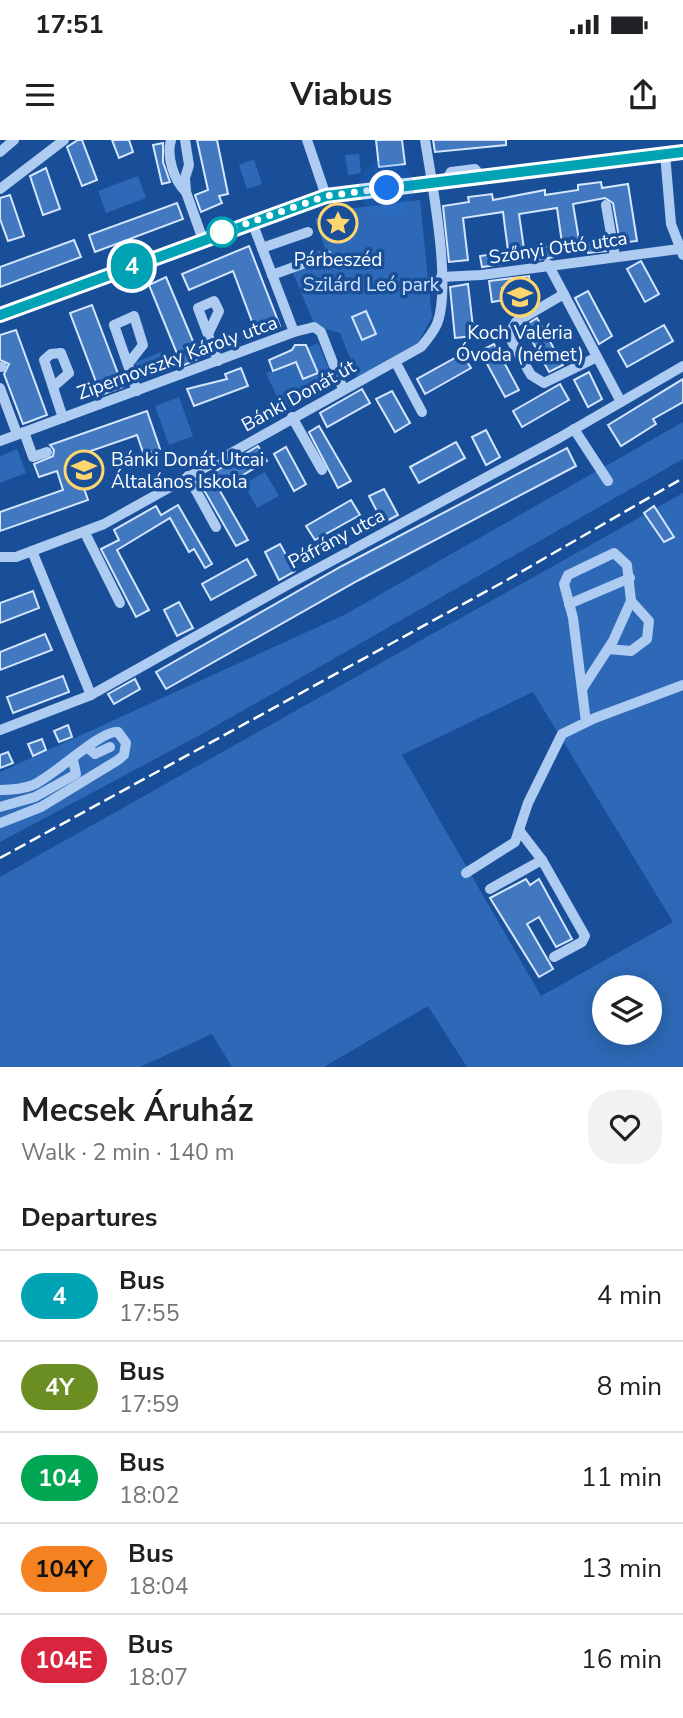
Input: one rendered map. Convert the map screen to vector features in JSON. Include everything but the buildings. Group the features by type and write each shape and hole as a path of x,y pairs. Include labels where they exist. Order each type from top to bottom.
{"street":[{"path":"0,152 14,140"},
{"path":"0,189 64,140"},
{"path":"171,140 169,152 176,183 186,192"},
{"path":"185,140 190,165 185,178 186,192 203,240"},
{"path":"307,140 326,196"},
{"name":"Bánki Donát út","path":"0,557 16,557 85,533 343,389 396,363 421,346 430,336 441,305 441,277 425,140"},
{"path":"0,315 326,196 683,152"},
{"path":"665,154 671,224 681,252"},
{"path":"606,205 615,257"},
{"name":"Zipernovszky Károly utca","path":"0,440 294,332 252,222"},
{"path":"262,248 308,232"},
{"name":"Szőnyi Ottó utca","path":"441,277 481,275 548,264 681,252"},
{"path":"272,275 327,255"},
{"path":"548,264 621,402"},
{"path":"564,294 516,322 511,331 512,342 531,375 544,383 597,357"},
{"path":"294,332 314,327 321,332 343,389"},
{"path":"208,334 218,361"},
{"path":"396,363 422,412"},
{"path":"128,364 137,391"},
{"name":"Páfrány utca","path":"0,730 56,711 91,695 574,429 683,366"},
{"path":"53,387 63,418"},
{"path":"0,388 13,409 33,457 47,453"},
{"path":"292,417 322,470"},
{"path":"574,429 608,481"},
{"path":"188,476 216,527"},
{"path":"85,533 120,603"},
{"path":"33,551 91,695"},
{"path":"582,689 608,649 631,601 627,565 614,553 568,575 564,584 586,722"},
{"path":"569,604 630,578"},
{"path":"608,649 631,651 647,639 649,621 631,601"},
{"path":"466,873 508,849 515,842 559,737 586,722 683,685"},
{"path":"0,807 28,799 85,777 87,770 109,758 118,760 127,749 118,732 105,733 74,760 76,774 28,799 0,823"},
{"path":"88,748 95,754 110,747"},
{"path":"0,790 28,799"},
{"path":"519,830 542,860 585,936 582,942 554,957"},
{"path":"490,889 542,860"}],"green space":[{"path":"359,154 361,173 348,175 345,155"},
{"path":"254,159 262,184 247,189 239,165"},
{"path":"138,176 146,198 106,213 98,191"},
{"name":"Szilárd Leó park","path":"420,200 432,317 415,348 358,379 340,333 315,326 289,263 325,248 315,219 347,209"},
{"path":"318,343 335,383 283,410 266,373 296,362 303,379 317,374 307,348"},
{"path":"163,351 170,368 142,380 135,363"},
{"path":"179,397 193,436 169,445 155,406"},
{"path":"683,422 683,459 200,735 0,842 0,772 344,615"},
{"path":"17,449 26,473 0,483 0,456"},
{"path":"265,472 279,496 257,508 244,484"},
{"path":"683,493 683,1067 467,1067 428,1006 324,1067 232,1067 212,1034 140,1067 0,1067 0,877","holes":["533,692 673,922 541,996 402,755"]}],"railway":[{"path":"0,858 507,580 683,478"}],"bus line":[{"name":"4","path":"0,315 326,196 683,152"}],"place":[{"name":"Párbeszéd","path":"338,223"},
{"name":"Koch Valéria Óvoda (német)","path":"520,297"},
{"name":"Bánki Donát Utcai Általános Iskola","path":"84,470"}],"route":[{"path":"222,232 326,196 387,188"}]}
